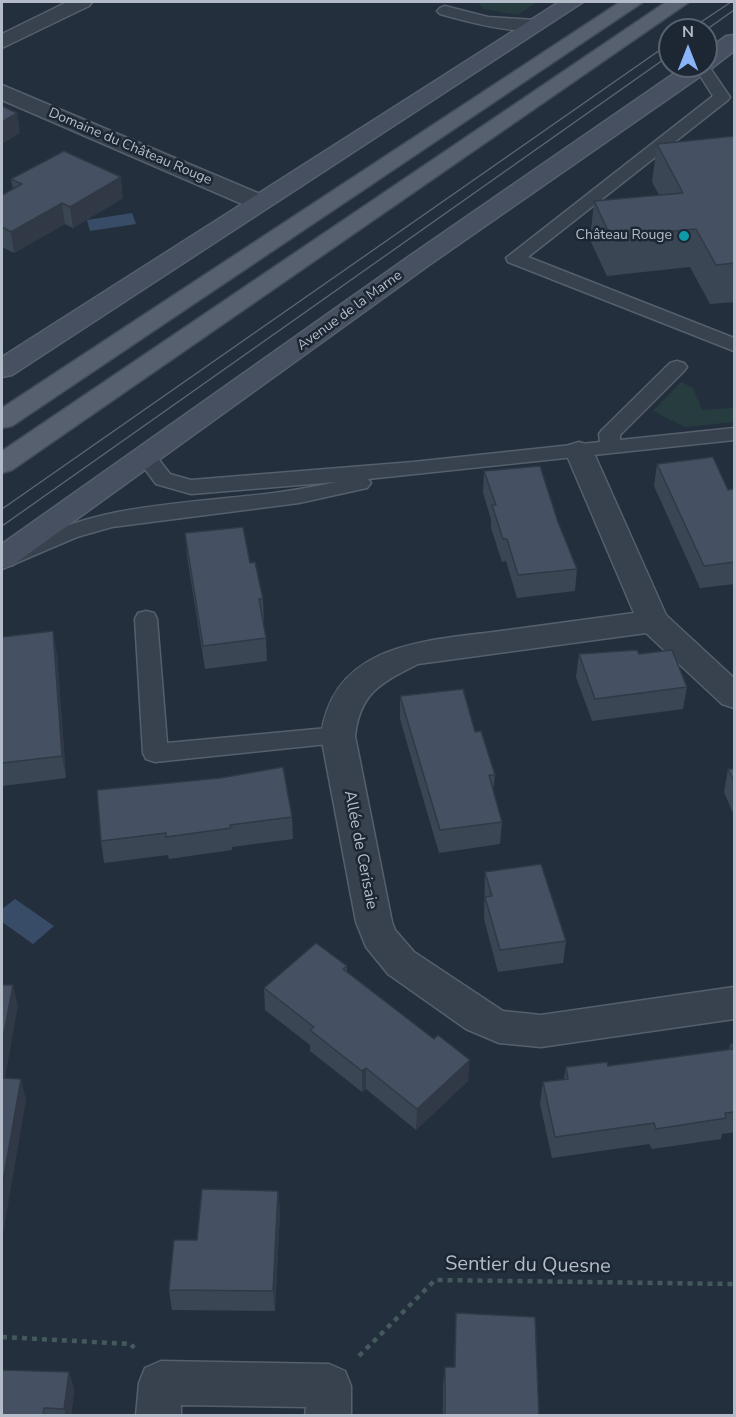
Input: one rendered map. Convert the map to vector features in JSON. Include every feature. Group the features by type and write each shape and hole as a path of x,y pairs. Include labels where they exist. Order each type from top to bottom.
{"main road":[{"path":"2,420 633,2"},
{"path":"2,464 679,2"}],"street":[{"path":"2,42 82,2"},
{"path":"2,369 258,202 573,2"},
{"path":"718,53 735,41"},
{"name":"Avenue de la Marne","path":"2,560 420,260 684,78"},
{"name":"Domaine du Château Rouge","path":"2,92 258,202"},
{"path":"579,451 653,621 735,696"},
{"name":"Allée de Cerisaie","path":"653,621 411,654 374,673 360,685 341,711 338,736 379,937 401,963 480,1018 499,1026 542,1031 735,1003"},
{"path":"159,1399 329,1401"}],"lane":[{"path":"443,6 488,22 535,25"},
{"path":"443,6 488,38 492,52"},
{"path":"709,78 722,97 515,258 735,345"},
{"path":"611,447 609,434 677,367"},
{"path":"146,456 163,479 191,487 413,469 735,434"},
{"path":"2,560 69,532 111,520 303,496 413,469"},
{"path":"146,619 155,753 338,736"}],"path":[{"name":"Sentier du Quesne","path":"329,1401 435,1280 735,1284"},
{"path":"2,1337 131,1344 159,1399"}],"green space":[{"path":"478,2 537,2 518,15 483,9"},
{"path":"681,382 693,388 702,410 734,408 734,422 685,427 653,411"}],"water":[{"path":"132,213 136,224 90,231 87,220"},
{"path":"15,899 54,926 33,944 2,922 2,909"}],"building":[{"path":"2,106 17,113 2,122"},
{"path":"735,136 735,263 716,265 696,229 611,237 594,201 683,193 657,144"},
{"path":"64,151 121,177 70,207 62,203 11,232 2,227 2,195 22,184 11,179"},
{"path":"713,457 728,490 733,489 735,493 735,562 704,566 657,464"},
{"path":"540,466 558,522 577,569 518,575 507,539 503,539 492,505 496,505 484,471"},
{"path":"243,527 250,563 255,562 263,599 259,599 266,638 203,646 185,533"},
{"path":"53,631 62,756 2,763 2,637"},
{"path":"637,650 639,654 672,650 687,687 595,699 579,654"},
{"path":"463,689 475,732 481,731 495,775 489,775 502,822 440,830 400,696"},
{"path":"283,767 292,817 230,825 231,828 166,837 166,833 101,841 97,790 220,778"},
{"path":"728,769 735,769 735,784"},
{"path":"541,864 566,941 500,950 485,897 492,896 485,872"},
{"path":"316,943 347,966 343,969 434,1039 438,1035 470,1060 417,1109 366,1068 362,1071 310,1030 314,1027 264,988"},
{"path":"2,985 13,985 2,1044"},
{"path":"730,1044 735,1044 735,1112 725,1113 726,1118 656,1129 654,1123 555,1137 543,1082 568,1079 566,1067 607,1062 608,1066 733,1049"},
{"path":"2,1078 21,1079 2,1187"},
{"path":"202,1189 278,1191 273,1291 169,1290 174,1240 197,1240"},
{"path":"456,1313 535,1317 539,1416 445,1416 445,1367 455,1367"},
{"path":"2,1370 69,1372 64,1409 44,1408 43,1416 2,1416"}],"tram line":[{"path":"707,18 731,2"},
{"path":"718,21 734,10"},
{"path":"2,509 658,51"},
{"path":"2,526 658,63"}],"place":[{"name":"Château Rouge","path":"684,236"}]}
